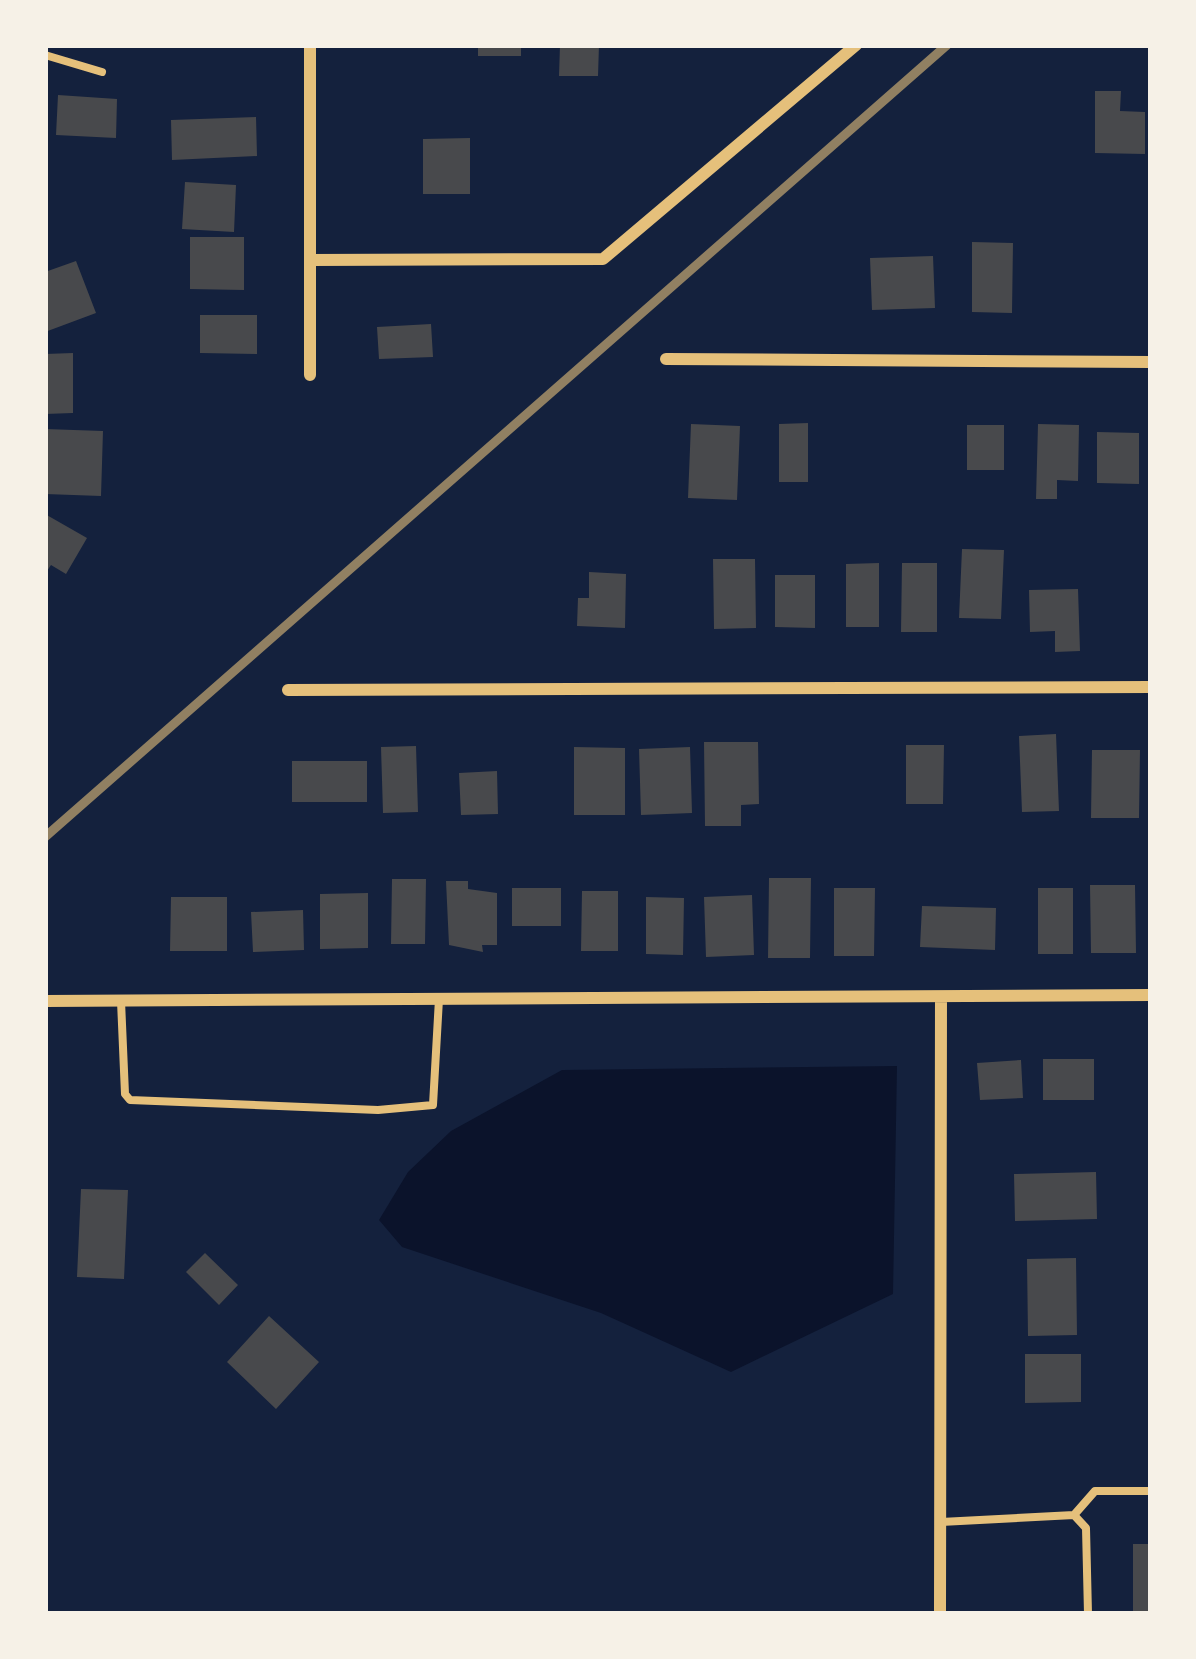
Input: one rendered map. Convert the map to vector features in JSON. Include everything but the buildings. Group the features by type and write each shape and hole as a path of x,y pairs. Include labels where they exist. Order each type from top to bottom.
{"street":[{"path":"310,45 310,376"},
{"path":"310,260 603,259 856,45"},
{"path":"665,359 1151,362"},
{"path":"288,690 1151,687"},
{"path":"45,1001 1151,995"},
{"path":"940,1614 941,998"}],"lane":[{"path":"45,55 102,73"},
{"path":"121,1001 125,1094 130,1100 378,1110 433,1105 439,999"},
{"path":"940,1522 1074,1515 1095,1491 1151,1491"},
{"path":"1074,1515 1086,1528 1088,1614"}],"water":[{"path":"897,1066 893,1294 731,1372 601,1313 402,1247 379,1220 408,1172 451,1131 562,1070"}],"railway":[{"path":"45,837 947,45"}]}
